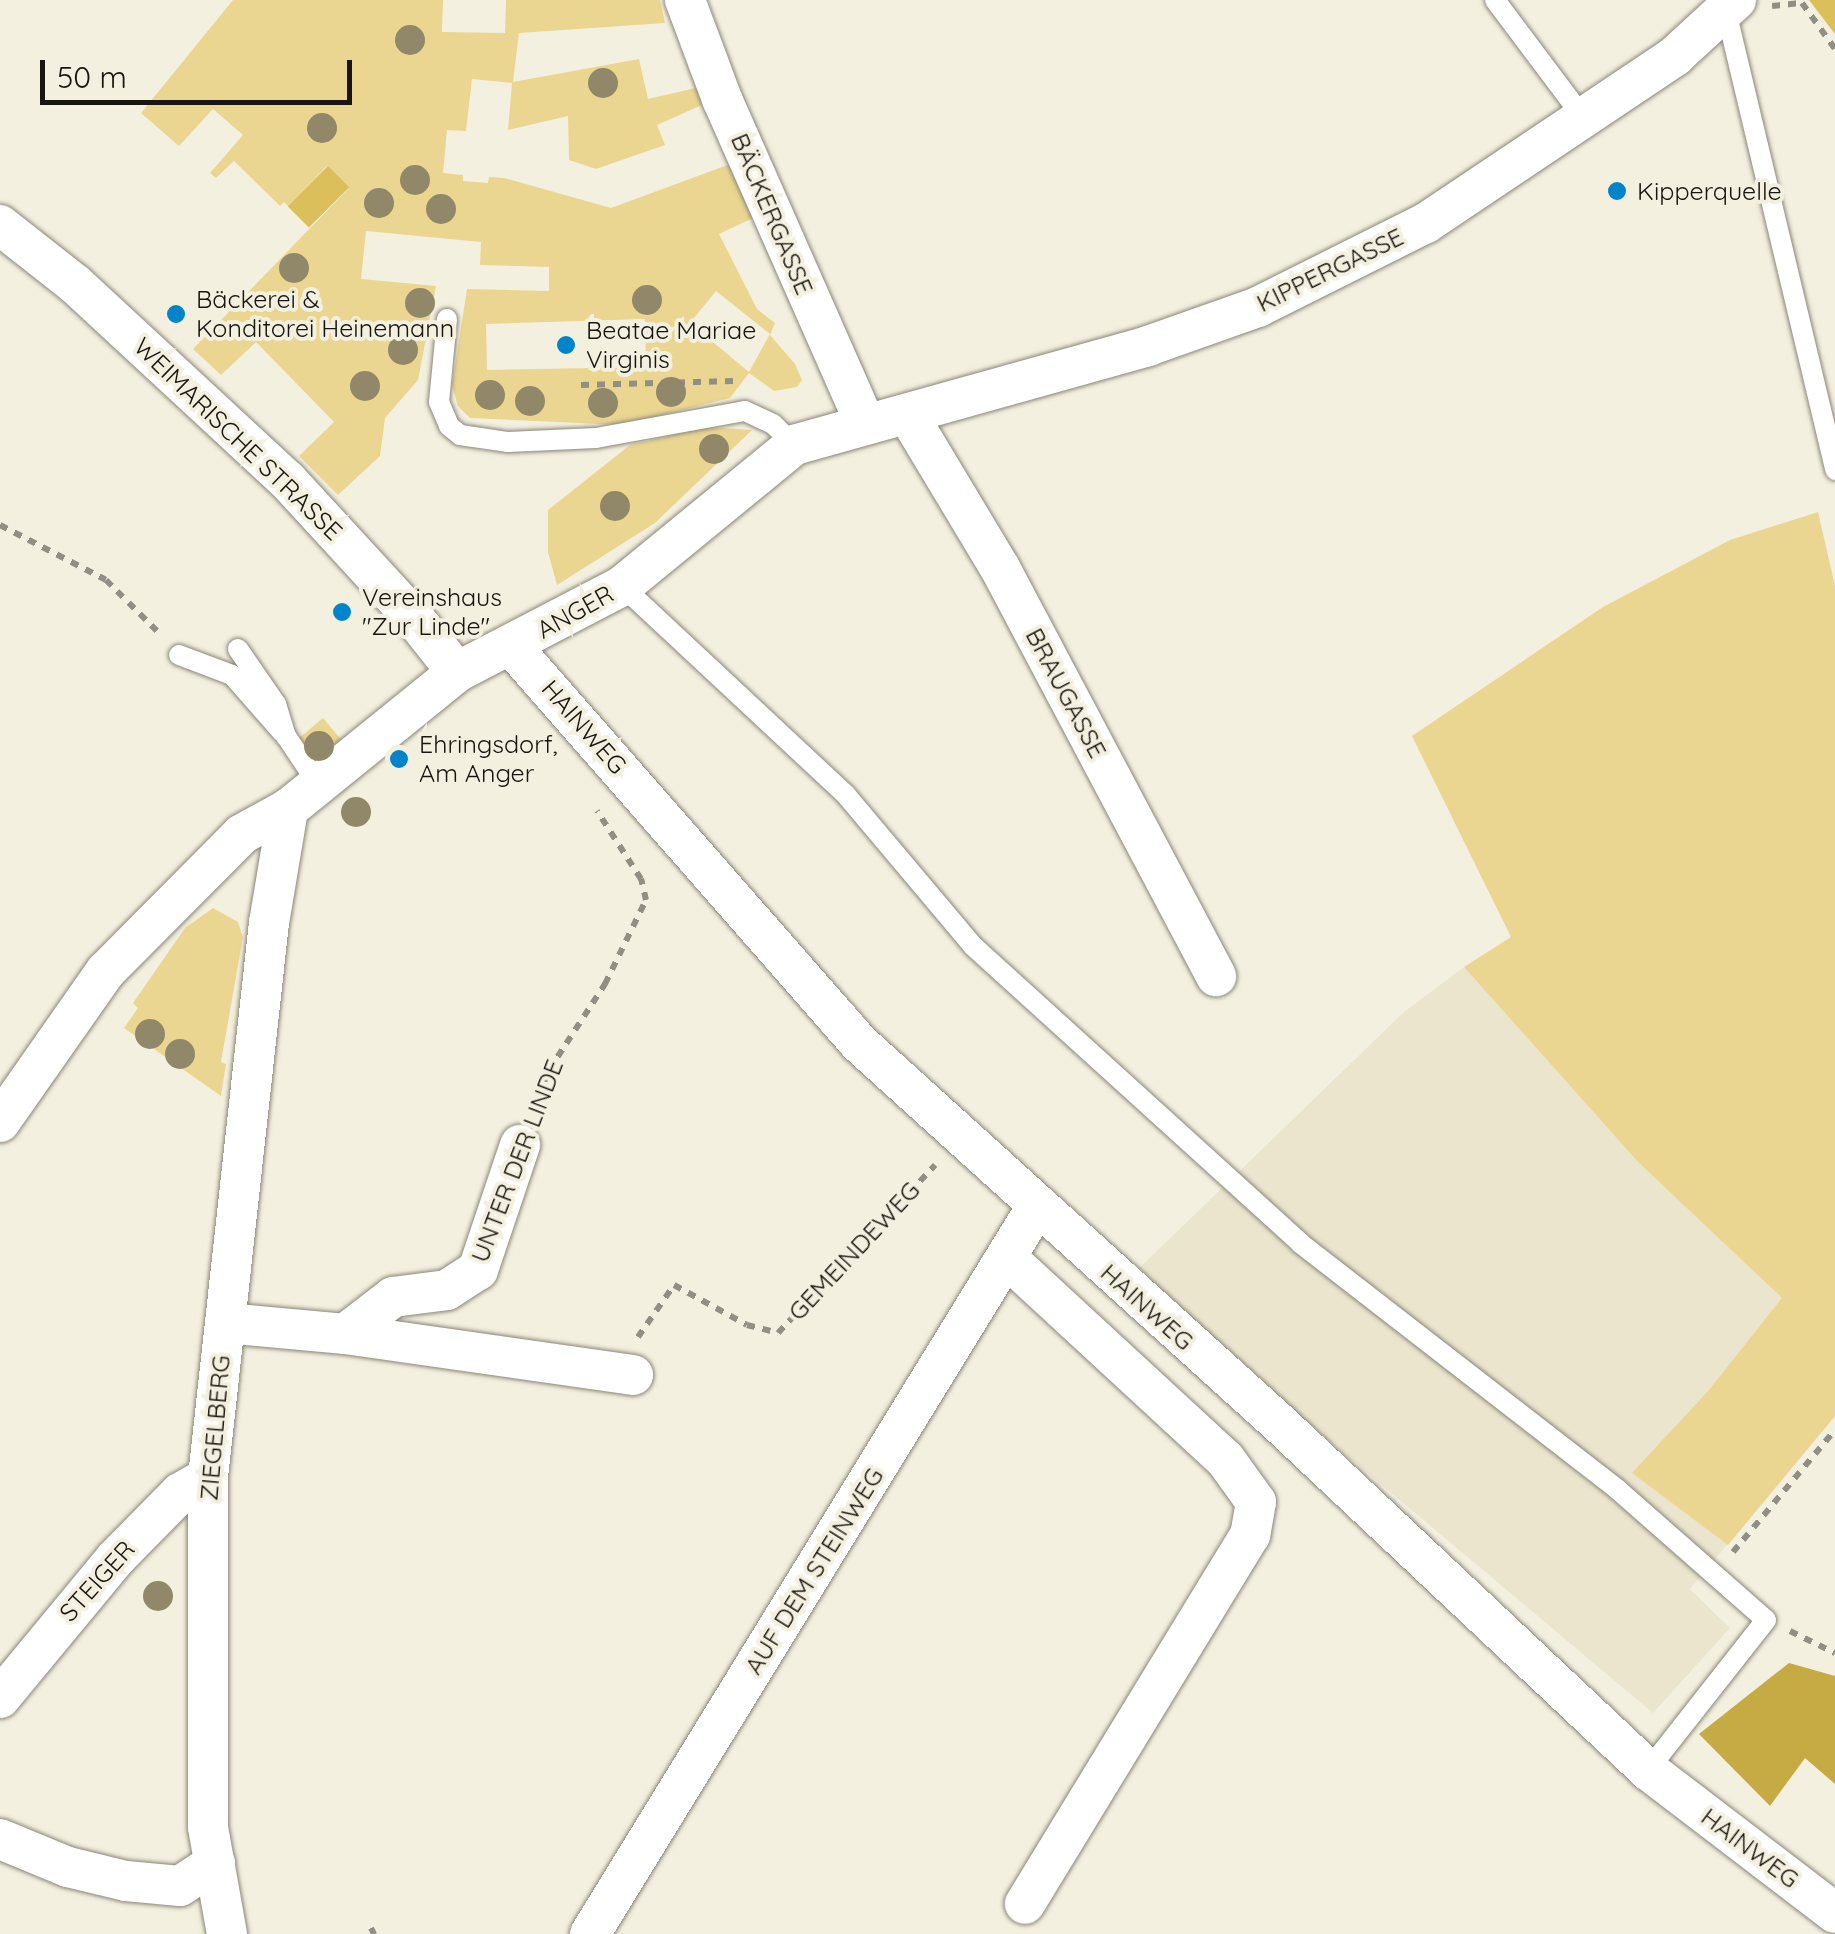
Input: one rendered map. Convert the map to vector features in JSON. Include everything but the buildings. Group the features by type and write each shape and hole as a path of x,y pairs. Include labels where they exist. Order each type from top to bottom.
{"street":[{"name":"BÄCKERGASSE","path":"685,0 722,99 866,425"},
{"name":"KIPPERGASSE","path":"866,425 1148,346 1258,306 1426,223 1585,120 1675,56 1731,6"},
{"name":"WEIMARISCHE STRASSE","path":"0,225 75,284 287,480 414,618 457,672"},
{"name":"BRAUGASSE","path":"908,415 1000,568 1216,976"},
{"name":"ANGER","path":"0,1122 105,972 242,834 303,796 457,672 512,647 622,586 794,446 866,425"},
{"name":"HAINWEG","path":"512,647 859,1043 1036,1208 1279,1423 1648,1770 1835,1913"},
{"name":"ZIEGELBERG","path":"226,1934 208,1827 208,1478 269,923 303,796"},
{"name":"UNTER DER LINDE","path":"345,1334 393,1297 447,1290 478,1270 520,1145"},
{"name":"AUF DEM STEINWEG","path":"590,1934 1036,1208"},
{"path":"1007,1258 1225,1460 1256,1502 1250,1535 1025,1904"},
{"path":"225,1323 345,1334 623,1374"},
{"name":"STEIGER","path":"0,1698 115,1559 180,1493 208,1478"},
{"path":"0,1839 68,1868 126,1881 180,1886 215,1863"}],"lane":[{"path":"1494,0 1585,120"},
{"path":"1731,6 1835,470"},
{"path":"447,319 439,402 449,426 460,435 508,442 596,438 745,412 760,416 794,446"},
{"path":"622,586 846,794 973,946 1286,1230 1617,1489 1766,1620 1648,1770"},
{"path":"238,649 276,704 303,796"},
{"path":"179,655 232,675 286,736"}],"path":[{"path":"1731,6 1802,3 1835,49"},
{"path":"581,385 727,379 751,390 760,416"},
{"path":"0,525 106,580 179,655"},
{"name":"UNTER DER LINDE","path":"520,1145 549,1070 604,984 646,900 641,879 590,801"},
{"name":"GEMEINDEWEG","path":"623,1374 674,1285 748,1326 778,1333 960,1139"},
{"path":"1715,1574 1835,1430"},
{"path":"1766,1620 1835,1653"}],"shaded area":[{"path":"233,0 443,0 442,32 505,33 506,0 660,0 665,23 519,33 513,82 639,59 648,99 700,87 706,103 657,125 665,145 596,169 569,160 568,116 508,130 512,83 472,79 466,131 447,130 443,173 463,175 463,181 488,183 489,177 504,178 611,208 733,163 753,218 719,234 757,309 775,323 770,335 795,364 802,380 797,387 774,391 749,373 730,398 622,425 470,418 458,406 452,386 467,289 549,291 549,267 480,265 481,242 366,231 361,279 436,286 418,380 385,418 380,456 338,495 299,456 334,422 256,342 221,375 193,349 349,188 327,166 288,206 284,202 280,206 234,161 216,178 210,173 243,135 213,109 179,146 141,113","holes":["716,291 770,334 749,372 690,323","645,319 646,367 487,370 486,324"]},
{"path":"1809,0 1835,0 1835,34"},
{"path":"328,166 349,187 309,228 288,206"},
{"path":"708,427 752,430 655,523 557,585 548,552 548,510 630,445"},
{"path":"1818,512 1835,586 1835,1416 1728,1545 1632,1473 1709,1390 1782,1298 1638,1162 1464,967 1511,937 1412,736 1603,607 1730,540"},
{"path":"323,718 344,743 320,763 299,738"},
{"path":"213,908 238,922 243,937 221,1062 226,1064 221,1096 124,1028 138,1008 133,1003 185,928"},
{"path":"1464,967 1638,1162 1835,1348 1835,1416 1690,1589 1730,1628 1653,1713 1132,1275 1404,1012"},
{"path":"1789,1663 1835,1676 1835,1784 1805,1758 1770,1806 1699,1734"}],"place":[{"name":"Kipperquelle","path":"1617,191"},
{"name":"Bäckerei & Konditorei Heinemann","path":"176,314"},
{"name":"Beatae Mariae Virginis","path":"566,345"},
{"name":"Vereinshaus \"Zur Linde\"","path":"342,612"},
{"name":"Ehringsdorf, Am Anger","path":"399,759"}]}
